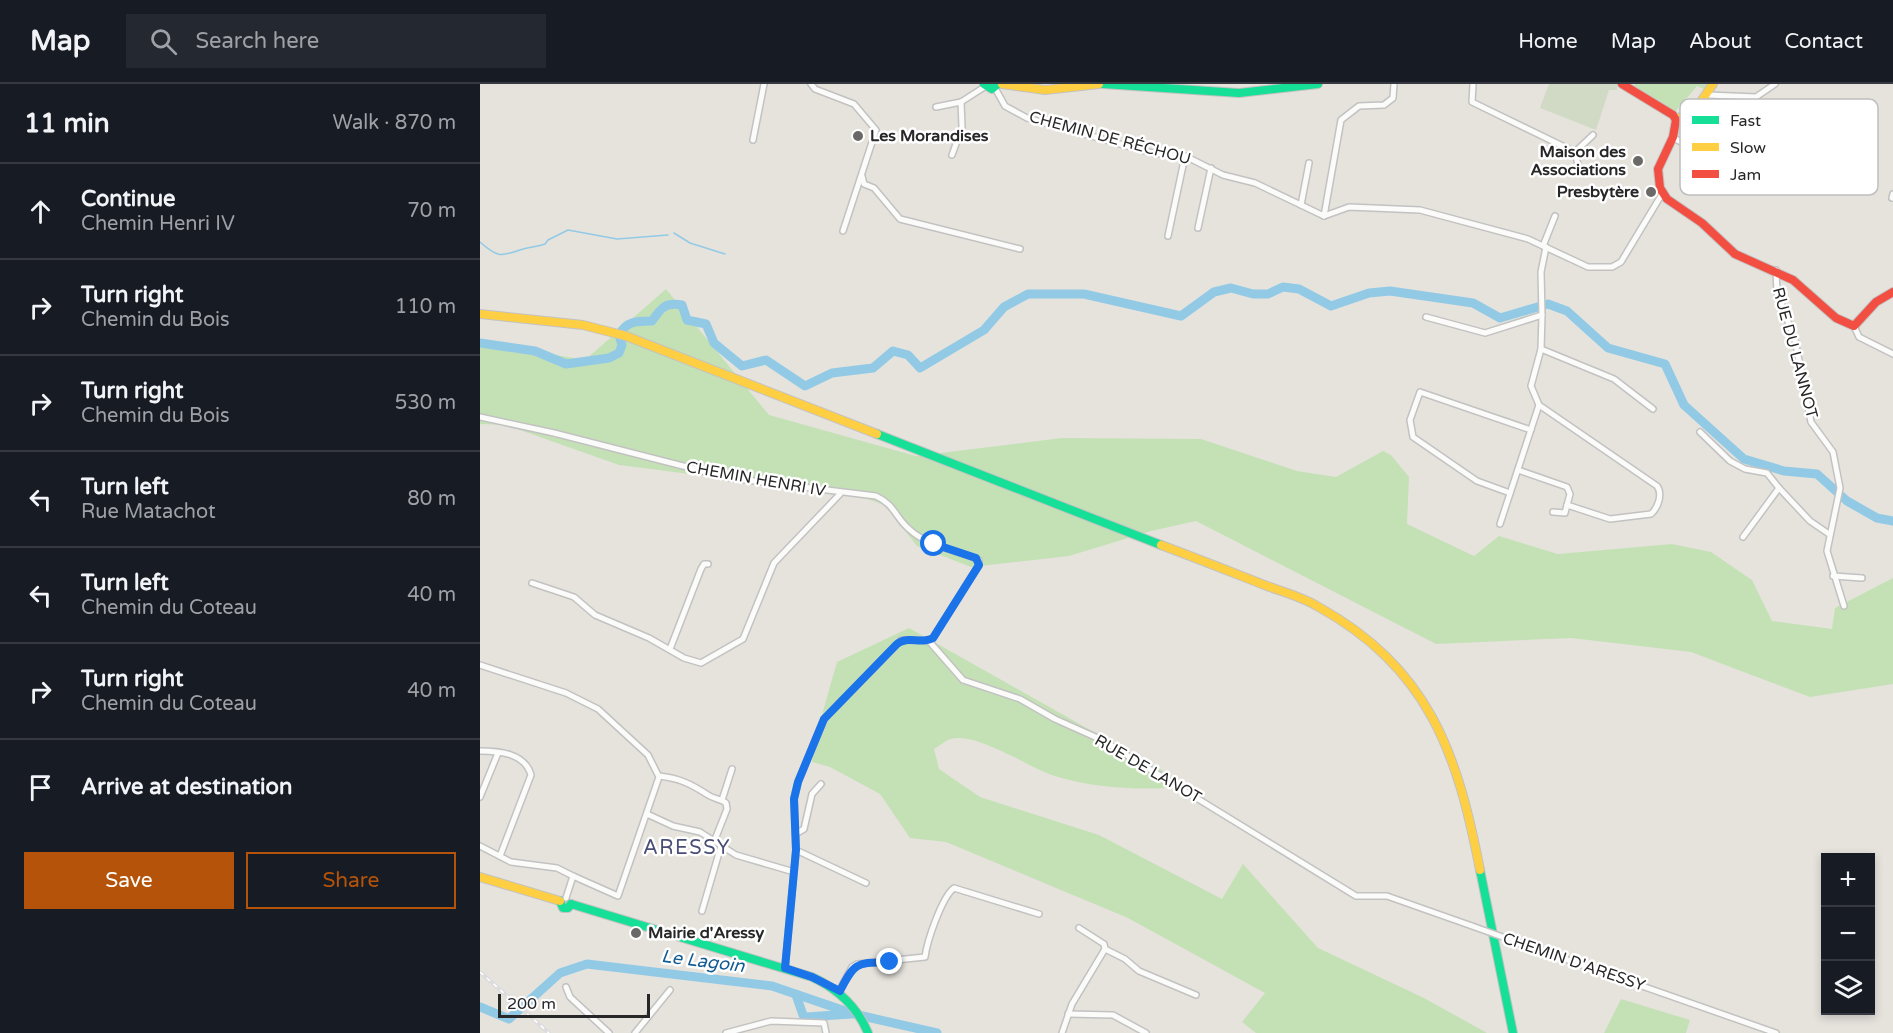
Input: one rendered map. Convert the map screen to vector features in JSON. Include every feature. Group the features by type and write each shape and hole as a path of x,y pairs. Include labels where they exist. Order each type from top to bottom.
{"main road":[{"path":"985,85 1045,90 1101,84 1239,93 1318,84"},
{"path":"1622,84 1673,115 1676,120 1674,138 1665,148 1659,163 1658,181 1662,194 1702,223 1731,252 1776,270 1804,288 1841,323 1854,326 1876,302 1893,292"},
{"path":"1704,99 1713,84"},
{"path":"1676,120 1680,119"},
{"path":"480,312 583,325 626,336 868,430 892,442 1339,620 1388,659 1412,684 1429,710 1448,747 1470,819 1512,1033"},
{"path":"480,877 564,905 812,977 840,991 857,1010 868,1033"}],"street":[{"path":"753,140 764,84"},
{"path":"811,84 815,89 854,104 876,130 843,231"},
{"path":"1326,216 1341,120 1359,106 1384,105 1393,98 1394,84"},
{"path":"1473,84 1472,102 1575,152"},
{"path":"1708,95 1756,97 1775,84"},
{"path":"936,107 961,102 985,85"},
{"name":"CHEMIN DE RÉCHOU","path":"998,85 1005,106 1027,118 1152,153 1185,156 1223,175 1255,183 1326,216"},
{"path":"952,155 962,126 961,102"},
{"path":"1575,152 1593,135"},
{"path":"1674,138 1680,141"},
{"path":"1575,152 1578,165 1584,174"},
{"path":"1168,236 1185,156"},
{"path":"1300,205 1309,163"},
{"path":"1198,228 1210,168"},
{"path":"862,174 864,184 875,189 899,218 1020,249"},
{"path":"1326,216 1349,207 1420,210 1528,240 1588,267 1612,267 1628,253 1662,194"},
{"path":"1555,216 1545,247 1541,272 1543,298 1541,349 1531,386 1539,405 1660,490 1655,510 1651,514 1610,519 1567,505"},
{"name":"RUE DU LANNOT","path":"1776,270 1777,293 1794,340 1812,422 1833,452 1840,488 1827,551 1844,606"},
{"path":"1426,318 1485,333 1542,314"},
{"path":"1854,326 1859,337 1893,354"},
{"path":"1541,349 1614,379 1653,409"},
{"path":"1510,493 1477,481 1426,447 1413,437 1410,420 1420,392 1531,430"},
{"path":"1500,524 1539,405"},
{"name":"CHEMIN HENRI IV","path":"480,417 554,433 730,478 840,494 876,496 888,502 908,529 951,551 979,560 979,565 947,620 928,640"},
{"path":"1700,432 1730,460 1745,469 1767,473 1810,521 1829,534"},
{"path":"1518,470 1567,487 1570,494 1565,513 1553,512"},
{"path":"1743,537 1779,488"},
{"path":"532,583 574,597 595,615 670,649 684,658 701,663 738,645 748,630 774,563 840,494"},
{"path":"670,649 701,569 704,564 708,564"},
{"path":"1833,576 1862,578"},
{"path":"785,968 797,833 794,799 798,782 824,719 897,644 908,639 928,640"},
{"name":"RUE DE LANOT","path":"928,640 963,680 1020,699 1055,719 1102,740 1356,897 1371,898"},
{"path":"480,665 566,693 598,709 648,755 659,776 618,896 556,868 511,862 480,846"},
{"path":"480,751 510,753 529,768 531,775 500,856"},
{"path":"480,797 498,753"},
{"path":"722,800 732,769"},
{"path":"659,776 685,781 710,796 722,800 727,809 714,842"},
{"path":"797,833 804,829 812,794 821,784"},
{"path":"646,814 673,826 700,832 736,855 794,872"},
{"path":"702,911 721,846"},
{"path":"796,850 866,883"},
{"path":"564,905 573,876"},
{"path":"840,991 852,967 857,964 925,957 934,926 948,894 954,888 1039,914"},
{"name":"CHEMIN D'ARESSY","path":"1371,898 1387,896 1776,1033"},
{"path":"1079,928 1104,944 1105,949 1125,959 1139,971 1196,995"},
{"path":"1062,1033 1068,1014 1105,949"},
{"path":"566,987 570,997 609,1033"},
{"path":"635,1033 670,990"},
{"path":"1068,1014 1113,1015 1146,1033"},
{"path":"726,1033 754,1023 771,1021 824,1023 826,1033"}],"green space":[{"path":"1549,84 1617,84 1617,90 1609,90 1596,130 1540,108"},
{"path":"1635,84 1709,84 1706,90 1697,86 1686,99 1680,99 1680,106 1675,112 1634,87"},
{"path":"666,289 769,415 916,456 1062,438 1201,439 1297,471 1336,477 1383,451 1391,455 1409,477 1407,524 1474,556 1499,536 1558,554 1672,544 1711,552 1752,580 1772,621 1832,629 1835,608 1893,578 1893,684 1810,697 1691,652 1571,638 1436,644 1196,521 1151,531 1069,556 971,567 917,546 885,505 855,495 619,465 506,425 480,424 480,342 585,360"},
{"path":"909,628 1190,786 1124,788 1074,781 1046,773 989,745 961,738 950,739 934,749 939,769 980,797 1099,835 1222,899 1243,864 1318,948 1424,998 1487,1033 1256,1033 1242,1022 1265,993 1128,918 946,842 910,838 880,794 830,767 812,762 821,718 837,662"},
{"path":"1621,999 1690,1020 1686,1033 1604,1033"}],"waterway":[{"path":"480,242 495,253 508,254 545,244 548,240 568,230 617,239 668,235"},
{"path":"674,233 690,243 725,254"},
{"path":"480,343 535,351 566,364 609,358 619,353 622,345 619,335 625,327 637,322 652,321 661,309 667,305 676,304 682,305 687,320 706,324 714,343 742,366 766,360 805,386 832,373 873,368 893,351 908,355 920,368 984,330 1004,307 1028,294 1084,294 1181,316 1214,292 1231,288 1253,294 1268,294 1283,287 1299,289 1331,306 1369,293 1390,291 1473,303 1500,318 1548,304 1567,311 1608,348 1665,364 1684,405 1744,459 1784,471 1817,474 1847,501 1877,518 1893,521"},
{"name":"Le Lagoin","path":"480,1007 509,1019 560,973 587,964 772,986 854,1014 937,1033"},
{"path":"796,995 803,1015 806,1017 851,1014"}],"railway":[{"path":"480,972 549,1033"}],"traffic: fast":[{"path":"984,84 992,89 998,84"},
{"path":"1103,84 1239,93 1318,84"},
{"path":"877,434 1161,545"},
{"path":"1480,870 1513,1033"},
{"path":"560,901 563,908 568,908 571,904"},
{"path":"571,904 812,977 846,999 864,1023 868,1033"}],"traffic: slow":[{"path":"1002,84 1045,90 1099,84"},
{"path":"1703,99 1713,84"},
{"path":"1676,120 1680,117"},
{"path":"480,314 583,325 626,336 877,434"},
{"path":"1161,545 1299,597 1355,630 1386,657 1412,686 1432,717 1448,751 1461,788 1480,870"},
{"path":"480,877 560,901"}],"traffic: jam":[{"path":"1622,84 1673,115 1676,120"},
{"path":"1676,120 1673,137 1658,169 1660,188 1667,199 1702,223 1735,254 1793,280 1836,318 1854,326 1876,302 1893,292"}],"place":[{"name":"Les Morandises","path":"858,136"},
{"name":"Maison des Associations","path":"1638,161"},
{"name":"Presbytère","path":"1651,192"},
{"name":"Mairie d'Aressy","path":"636,933"}],"district":[{"name":"ARESSY","path":"687,848"}],"route":[{"path":"890,962 857,964 852,967 840,991 812,977 785,968 797,833 794,799 806,760 824,719 901,640 923,641 933,638 953,610 979,565 979,560 976,558 934,544"}]}
